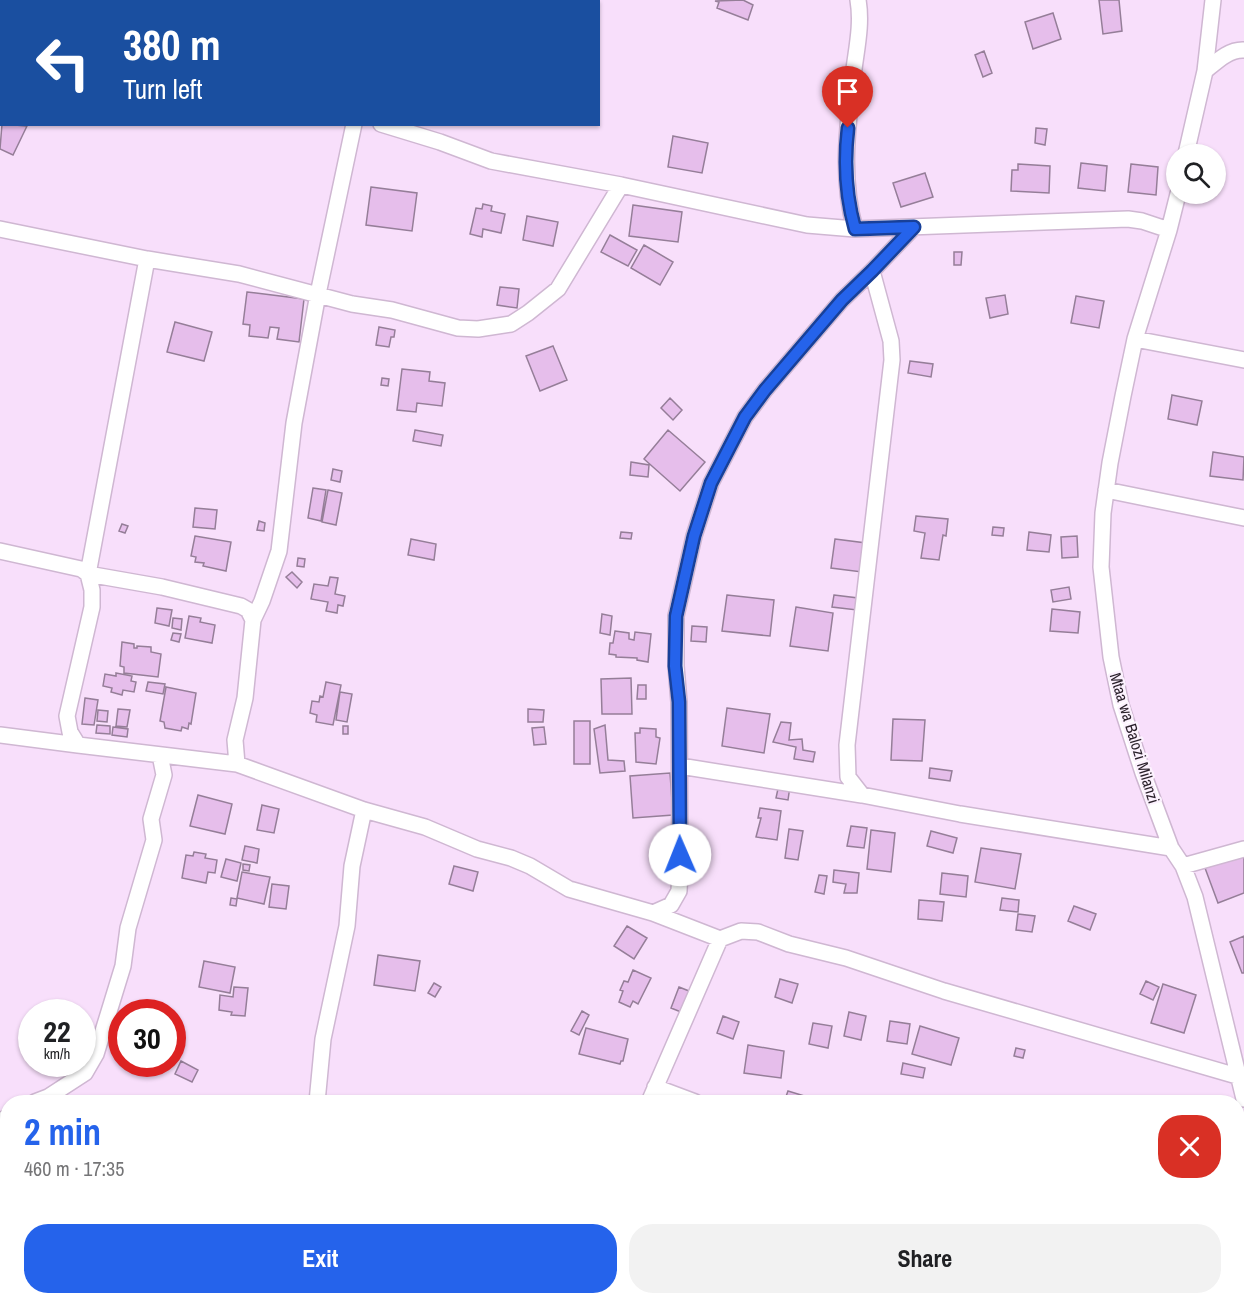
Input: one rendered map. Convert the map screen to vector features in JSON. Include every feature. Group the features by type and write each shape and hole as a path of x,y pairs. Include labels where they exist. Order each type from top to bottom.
{"street":[{"path":"855,229 849,207 846,148 860,32 858,0"},
{"path":"1188,144 1205,71 1213,0"},
{"path":"1205,71 1224,56 1239,49 1244,50"},
{"path":"237,764 235,740 245,698 253,620 262,601 279,550 294,423 318,294 354,126"},
{"path":"388,126 491,161 621,185 807,225 855,229 1128,219 1170,230"},
{"path":"0,228 147,259 239,274 352,304 392,310 458,328 478,329 511,324 558,289 621,185"},
{"name":"Mtaa wa Balozi Milanzi","path":"1176,204 1170,230 1135,339 1123,396 1103,513 1101,567 1111,657 1122,705 1143,773 1171,848 1183,866 1195,897 1243,1095"},
{"path":"653,913 671,905 678,891 680,766 679,702 675,666 676,616 694,536 711,483 745,417 765,390 842,300 914,227"},
{"path":"78,745 70,732 67,716 92,607 92,590 88,574 147,259"},
{"path":"862,795 848,777 847,745 892,360 891,341 872,271"},
{"path":"1135,339 1244,360"},
{"path":"1106,490 1244,518"},
{"path":"0,551 81,570 88,574 162,587 241,606 248,610 253,620"},
{"path":"0,735 237,764 364,810 425,827 477,849 511,858 530,866 569,890 653,913 720,939 741,931 758,932 789,944 846,958 955,994 1241,1078"},
{"path":"51,1095 85,1073 96,1054 123,966 128,928 154,840 151,819 164,775 160,755"},
{"path":"164,775 187,759"},
{"path":"680,766 1171,848"},
{"path":"318,1095 323,1039 347,926 352,866 364,810"},
{"path":"1183,866 1244,849"},
{"path":"652,1095 720,939"},
{"path":"655,1087 676,1095"}],"building":[{"path":"743,0 753,5 748,20 717,8 719,2 715,1"},
{"path":"1099,0 1119,0 1122,31 1103,34"},
{"path":"1053,13 1061,39 1033,49 1025,22"},
{"path":"984,51 992,73 983,77 975,55"},
{"path":"2,126 27,126 13,155 0,149"},
{"path":"1036,128 1047,129 1045,145 1035,143"},
{"path":"673,136 708,143 702,173 668,167"},
{"path":"1081,163 1107,166 1105,191 1078,188"},
{"path":"1018,164 1050,166 1049,193 1011,191 1012,170 1018,170"},
{"path":"1131,164 1158,167 1156,195 1128,192"},
{"path":"925,173 933,197 901,207 893,183"},
{"path":"371,187 417,193 412,231 366,225"},
{"path":"483,204 492,206 491,211 505,214 501,233 483,229 482,237 470,234 476,208 482,209"},
{"path":"633,205 682,212 678,242 629,236"},
{"path":"527,216 558,222 553,246 523,240"},
{"path":"610,235 637,250 628,266 601,252"},
{"path":"644,245 673,262 660,285 631,268"},
{"path":"954,252 962,252 961,265 954,265"},
{"path":"500,287 519,289 517,308 497,305"},
{"path":"247,292 304,299 299,342 277,339 279,328 270,327 268,338 249,336 250,325 243,324"},
{"path":"1005,295 1008,314 990,318 986,298"},
{"path":"1076,296 1104,301 1099,328 1071,323"},
{"path":"175,322 212,332 204,361 167,352"},
{"path":"379,327 395,330 389,347 376,345"},
{"path":"553,346 567,380 540,391 526,356"},
{"path":"910,361 933,364 931,377 908,373"},
{"path":"402,369 430,372 429,381 445,383 442,406 417,403 416,412 397,410"},
{"path":"382,378 389,379 388,386 381,385"},
{"path":"1172,395 1202,401 1197,425 1168,419"},
{"path":"670,398 682,410 673,420 661,408"},
{"path":"415,430 443,435 441,446 413,441"},
{"path":"668,430 705,462 680,491 644,459"},
{"path":"1213,452 1244,457 1243,480 1210,476"},
{"path":"631,462 649,465 648,477 630,475"},
{"path":"333,469 342,471 340,482 331,480"},
{"path":"313,488 326,490 321,521 308,518"},
{"path":"328,490 342,493 336,525 322,522"},
{"path":"195,508 217,510 215,529 193,527"},
{"path":"916,516 948,519 939,560 921,558 925,533 914,531"},
{"path":"259,521 265,523 264,531 257,530"},
{"path":"122,524 128,526 125,533 119,531"},
{"path":"993,527 1004,528 1003,536 992,535"},
{"path":"621,532 632,533 631,539 620,538"},
{"path":"1029,532 1051,535 1049,552 1027,550"},
{"path":"195,536 231,542 226,571 195,562 196,557 191,556"},
{"path":"1077,536 1078,557 1062,558 1061,537"},
{"path":"411,539 436,544 434,560 408,555"},
{"path":"835,539 866,543 862,572 831,568"},
{"path":"298,558 305,559 304,567 297,566"},
{"path":"292,572 302,582 297,588 286,577"},
{"path":"330,577 338,578 335,594 345,596 343,606 338,605 337,613 326,611 328,602 311,599 314,584 328,586"},
{"path":"1069,587 1071,599 1053,602 1051,590"},
{"path":"727,595 774,600 770,636 722,631"},
{"path":"834,595 858,598 857,610 832,607"},
{"path":"796,607 833,613 828,651 790,646"},
{"path":"157,608 172,610 169,626 155,623"},
{"path":"1052,609 1080,612 1078,633 1050,631"},
{"path":"602,614 612,616 610,635 600,633"},
{"path":"189,616 201,618 200,622 215,625 212,643 185,638"},
{"path":"173,618 182,619 181,630 172,628"},
{"path":"692,626 707,627 706,642 691,641"},
{"path":"615,631 629,633 629,639 634,640 635,632 651,634 648,662 609,654 610,643 613,643"},
{"path":"173,633 181,634 179,642 171,640"},
{"path":"122,642 134,644 134,648 137,646 151,647 151,652 161,654 158,677 124,673 124,667 120,666"},
{"path":"116,673 132,676 131,681 136,682 134,692 123,690 122,695 111,692 112,688 103,686 105,674 116,676"},
{"path":"631,678 632,714 602,714 601,679"},
{"path":"148,682 165,684 163,694 146,691"},
{"path":"326,682 341,685 333,725 316,722 317,715 310,713 312,701 319,702 320,696 323,697"},
{"path":"638,685 646,685 646,699 637,699"},
{"path":"166,687 196,693 191,724 189,723 188,729 182,727 181,731 165,728 164,722 160,721"},
{"path":"340,692 352,694 347,722 336,720"},
{"path":"85,698 98,700 94,725 82,724"},
{"path":"727,708 770,714 764,753 722,746"},
{"path":"118,709 130,710 127,727 116,726"},
{"path":"528,709 544,710 543,722 528,722"},
{"path":"98,710 108,711 107,722 97,721"},
{"path":"893,719 925,720 922,761 891,760"},
{"path":"574,721 590,721 590,764 574,764"},
{"path":"781,722 791,723 789,740 802,739 803,750 815,752 813,762 794,759 796,747 773,742"},
{"path":"97,725 110,726 110,734 96,733"},
{"path":"605,725 608,760 624,761 625,771 600,773 594,729"},
{"path":"343,726 348,726 348,734 343,734"},
{"path":"113,727 128,729 127,737 112,735"},
{"path":"544,727 546,744 534,745 532,728"},
{"path":"640,728 656,729 656,737 660,738 656,764 636,762 635,733 640,733"},
{"path":"930,768 952,771 950,781 929,778"},
{"path":"670,773 673,815 633,818 630,776"},
{"path":"779,784 790,786 788,800 776,798"},
{"path":"198,795 232,804 225,834 190,826"},
{"path":"262,805 279,809 274,833 257,830"},
{"path":"760,808 781,811 777,840 756,837 761,818 758,818"},
{"path":"851,826 867,828 864,848 847,846"},
{"path":"789,829 803,831 798,860 785,858"},
{"path":"871,830 895,833 891,872 867,869"},
{"path":"931,831 957,838 953,853 927,846"},
{"path":"245,846 259,849 257,863 242,860"},
{"path":"981,848 1021,854 1015,889 975,882"},
{"path":"194,852 206,854 205,858 217,860 215,873 208,872 206,883 182,878 186,855 193,856"},
{"path":"1244,854 1244,893 1218,903 1205,868"},
{"path":"226,859 241,863 237,881 221,877"},
{"path":"243,864 250,865 249,871 243,870"},
{"path":"454,866 478,872 473,891 449,884"},
{"path":"834,870 859,873 857,893 844,893 846,884 833,882"},
{"path":"242,872 270,877 264,904 237,898"},
{"path":"942,873 968,876 966,897 940,894"},
{"path":"819,875 827,876 824,894 815,892"},
{"path":"272,884 289,886 286,909 269,907"},
{"path":"231,898 237,899 236,906 230,905"},
{"path":"1002,898 1019,900 1018,912 1000,910"},
{"path":"919,900 944,902 942,921 918,919"},
{"path":"1074,906 1096,914 1090,930 1068,921"},
{"path":"1018,914 1035,916 1032,932 1016,930"},
{"path":"627,926 647,938 634,959 614,946"},
{"path":"1244,936 1244,973 1242,973 1230,942"},
{"path":"378,955 420,961 415,991 374,985"},
{"path":"204,961 235,967 230,993 199,987"},
{"path":"633,970 651,978 638,1004 633,1001 630,1007 619,1002 623,991 620,990 624,981 628,982"},
{"path":"780,979 798,984 792,1003 775,997"},
{"path":"1146,981 1159,987 1153,1000 1140,994"},
{"path":"434,983 441,987 435,997 428,993"},
{"path":"1163,984 1196,995 1184,1033 1151,1023"},
{"path":"234,987 248,988 245,1016 231,1015 232,1012 219,1010 220,995 233,997"},
{"path":"679,987 689,991 681,1012 671,1008"},
{"path":"582,1011 589,1015 579,1035 571,1031"},
{"path":"849,1012 866,1016 861,1040 844,1036"},
{"path":"723,1016 739,1022 733,1039 717,1033"},
{"path":"890,1021 910,1024 907,1044 887,1041"},
{"path":"813,1023 832,1026 828,1048 809,1044"},
{"path":"920,1026 959,1038 951,1065 912,1054"},
{"path":"586,1028 628,1039 623,1061 620,1064 579,1054"},
{"path":"748,1045 784,1051 781,1078 744,1073"},
{"path":"1016,1048 1025,1050 1023,1058 1014,1056"},
{"path":"903,1063 925,1068 923,1078 901,1074"},
{"path":"186,1064 198,1070 192,1082 181,1077 186,1077"},
{"path":"788,1091 801,1095 787,1095"}],"route":[{"path":"680,855 679,702 675,666 676,616 694,536 711,483 745,417 765,390 842,300 894,250 914,227 855,229 849,207 846,148 848,128"}]}
